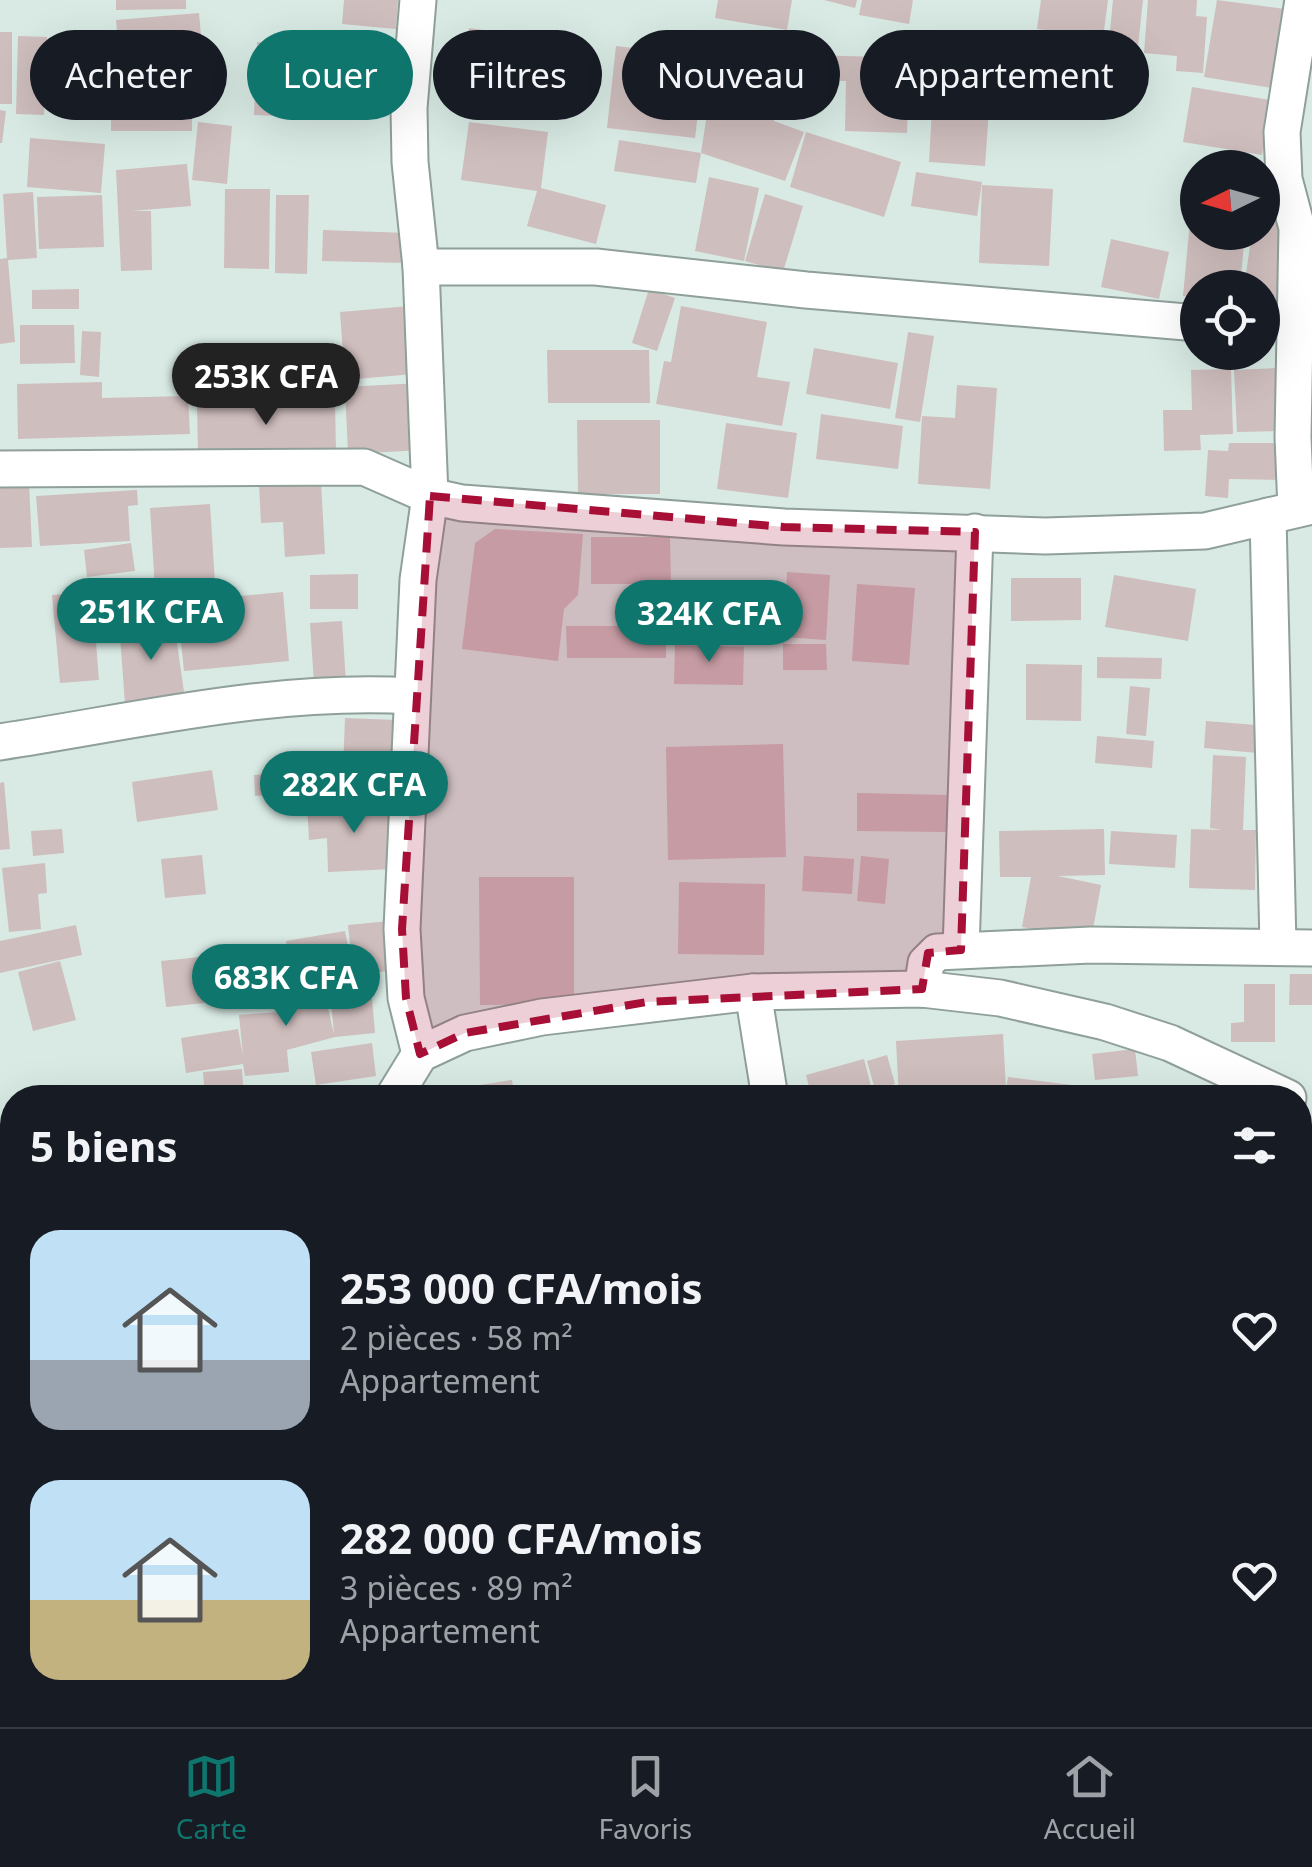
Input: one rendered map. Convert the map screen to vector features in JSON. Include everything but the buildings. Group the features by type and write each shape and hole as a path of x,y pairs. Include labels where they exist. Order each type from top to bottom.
{"street":[{"path":"418,0 410,162 421,267 430,496 418,580 405,809 402,966 420,1054"},
{"path":"1280,323 1305,229 1284,179 1282,132 1304,0"},
{"path":"421,267 596,268 806,290 1180,321"},
{"path":"922,989 930,956 960,950 1295,947 1292,511 1280,356"},
{"path":"0,470 364,467 430,496 462,502 784,528 925,534 1045,536 1205,531 1292,511"},
{"path":"960,950 975,532"},
{"path":"0,742 273,697 412,696"},
{"path":"401,1085 420,1054 465,1033 542,1018 754,992 922,989 1000,998 1105,1022 1170,1043 1260,1085"},
{"path":"754,992 768,1085"}],"highlighted area":[{"path":"430,496 784,527 975,532 961,950 928,953 922,989 647,1002 465,1033 420,1054 406,998 402,929"}]}
